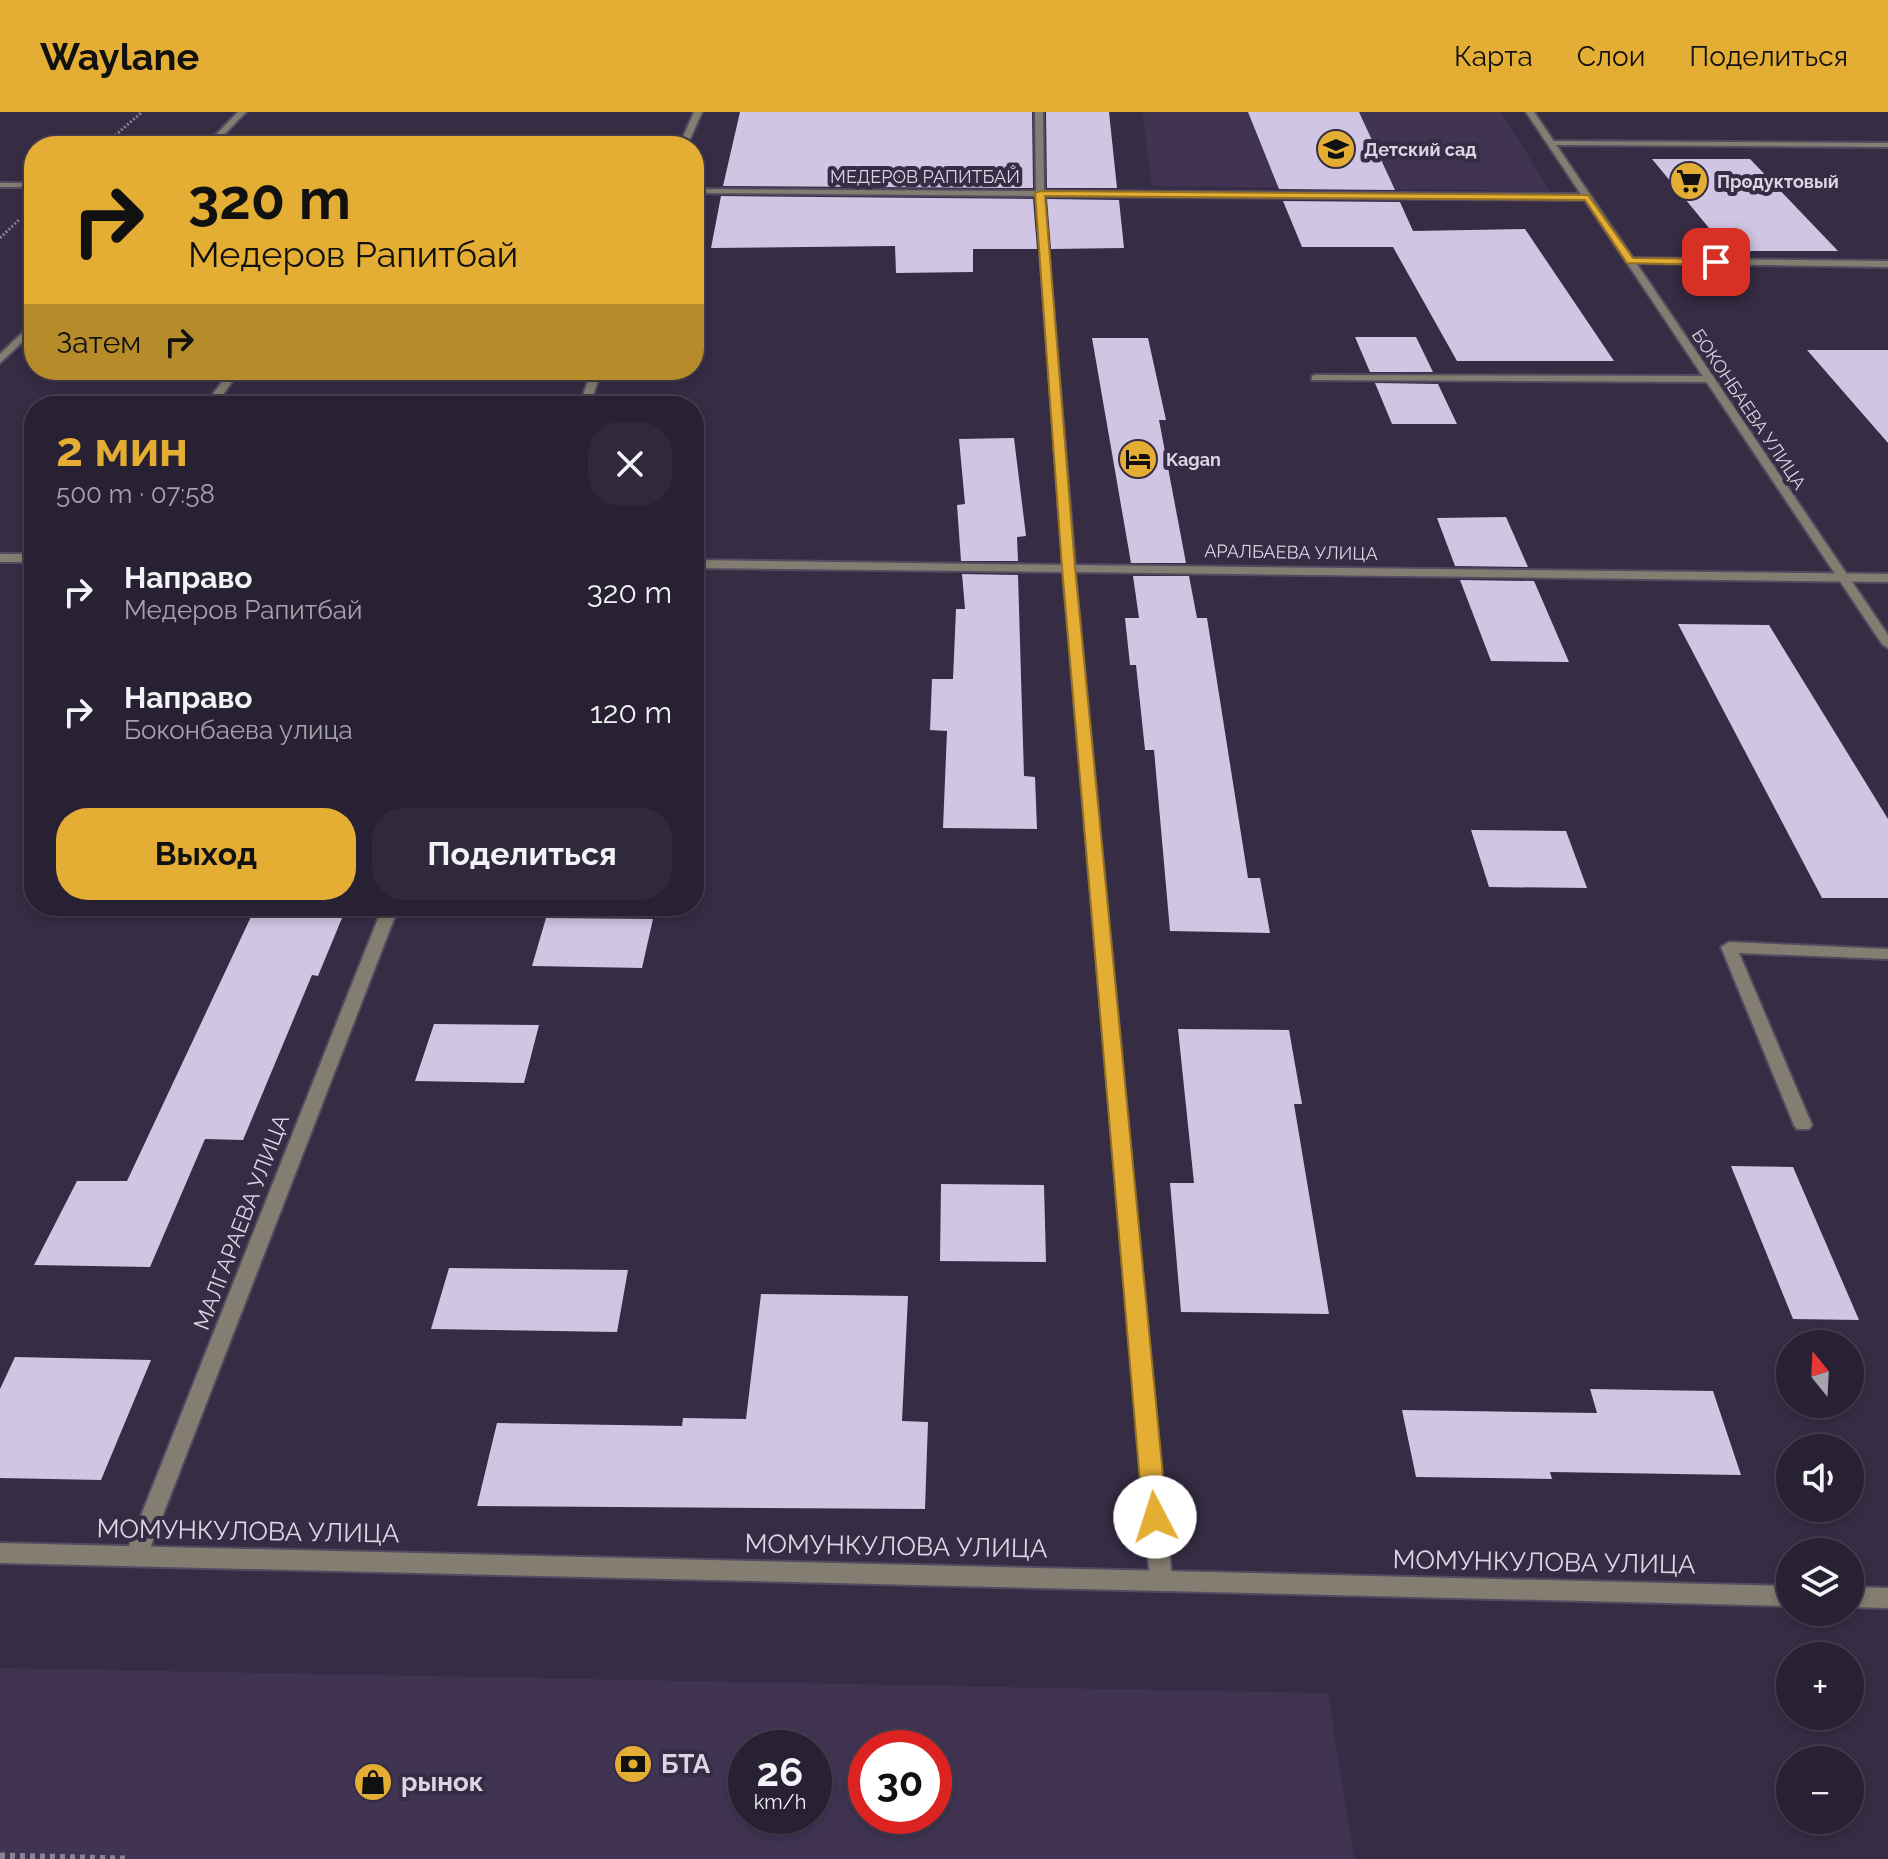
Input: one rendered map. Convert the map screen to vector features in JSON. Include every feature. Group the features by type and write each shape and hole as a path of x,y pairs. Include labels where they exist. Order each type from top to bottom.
{"street":[{"path":"219,136 242,112"},
{"path":"687,136 698,112"},
{"path":"1039,112 1040,193 1069,567 1161,1580"},
{"name":"БОКОНБАЕВА УЛИЦА","path":"1530,112 1888,644"},
{"path":"1551,143 1888,145"},
{"path":"0,185 24,185"},
{"name":"МЕДЕРОВ РАПИТБАЙ","path":"704,191 1588,197"},
{"path":"1630,261 1888,264"},
{"path":"0,360 24,335"},
{"path":"1316,378 1710,379"},
{"path":"0,558 24,558"},
{"name":"АРАЛБАЕВА УЛИЦА","path":"704,564 1888,578"},
{"name":"МАЛГАРАЕВА УЛИЦА","path":"136,1556 387,916"},
{"path":"1803,1125 1729,947 1888,954"},
{"name":"МОМУНКУЛОВА УЛИЦА","path":"0,1553 1776,1596"},
{"path":"1864,1597 1888,1598"}],"path":[{"path":"114,136 142,112"},
{"path":"0,1856 125,1859"}],"shaded area":[{"name":"Детский сад","path":"1142,112 1501,112 1550,191 1152,186"},
{"name":"рынок","path":"0,1668 1328,1693 1354,1859 0,1859"}],"building":[{"path":"740,112 1032,112 1033,188 723,186"},
{"path":"1046,112 1109,112 1117,188 1047,188"},
{"path":"1248,112 1359,112 1395,190 1279,189"},
{"path":"1652,159 1750,159 1838,251 1728,251"},
{"path":"721,196 1033,199 1037,249 973,249 973,272 896,273 895,246 711,248"},
{"path":"1047,199 1119,200 1124,248 1051,249"},
{"path":"1283,201 1400,202 1413,231 1525,229 1614,361 1457,361 1393,247 1302,247"},
{"path":"1355,337 1416,337 1433,372 1370,372"},
{"path":"1092,338 1148,338 1166,420 1159,420 1186,563 1131,563"},
{"path":"1807,350 1888,350 1888,443"},
{"path":"1375,383 1438,384 1457,424 1392,424"},
{"path":"1014,438 1026,536 1017,537 1018,561 961,561 957,505 965,504 959,439"},
{"path":"1506,517 1528,567 1455,566 1437,518"},
{"path":"962,574 1018,575 1024,776 1035,777 1037,829 943,828 947,731 930,730 932,679 953,679 956,609 965,609"},
{"path":"1133,576 1189,576 1197,618 1207,618 1248,878 1260,878 1270,933 1170,931 1154,750 1145,750 1136,665 1130,665 1125,618 1139,618"},
{"path":"1460,580 1534,581 1569,662 1491,661"},
{"path":"1678,624 1769,625 1888,819 1888,898 1822,898"},
{"path":"1471,830 1566,831 1587,888 1489,887"},
{"path":"251,916 343,916 318,976 312,975 243,1140 205,1139 150,1267 34,1265 77,1181 127,1181"},
{"path":"546,918 653,919 642,968 532,966"},
{"path":"434,1024 539,1025 524,1083 415,1081"},
{"path":"1178,1029 1289,1030 1302,1104 1294,1104 1329,1314 1181,1312 1170,1183 1194,1183"},
{"path":"1731,1166 1793,1167 1859,1320 1793,1319"},
{"path":"941,1184 1044,1185 1046,1262 940,1261"},
{"path":"449,1268 628,1270 617,1332 431,1329"},
{"path":"761,1294 908,1296 902,1421 928,1422 925,1509 477,1506 497,1423 682,1426 683,1418 746,1419"},
{"path":"15,1357 151,1360 101,1480 0,1478 0,1389"},
{"path":"1590,1389 1713,1391 1741,1475 1550,1472 1552,1479 1416,1477 1402,1410 1597,1413"}],"place":[{"name":"Детский сад","path":"1336,149"},
{"name":"Продуктовый","path":"1689,181"},
{"name":"Kagan","path":"1138,459"},
{"name":"БТА","path":"633,1764"},
{"name":"рынок","path":"373,1782"}],"route":[{"path":"1155,1517 1069,567 1040,193 1588,197 1630,261 1716,262"}]}
